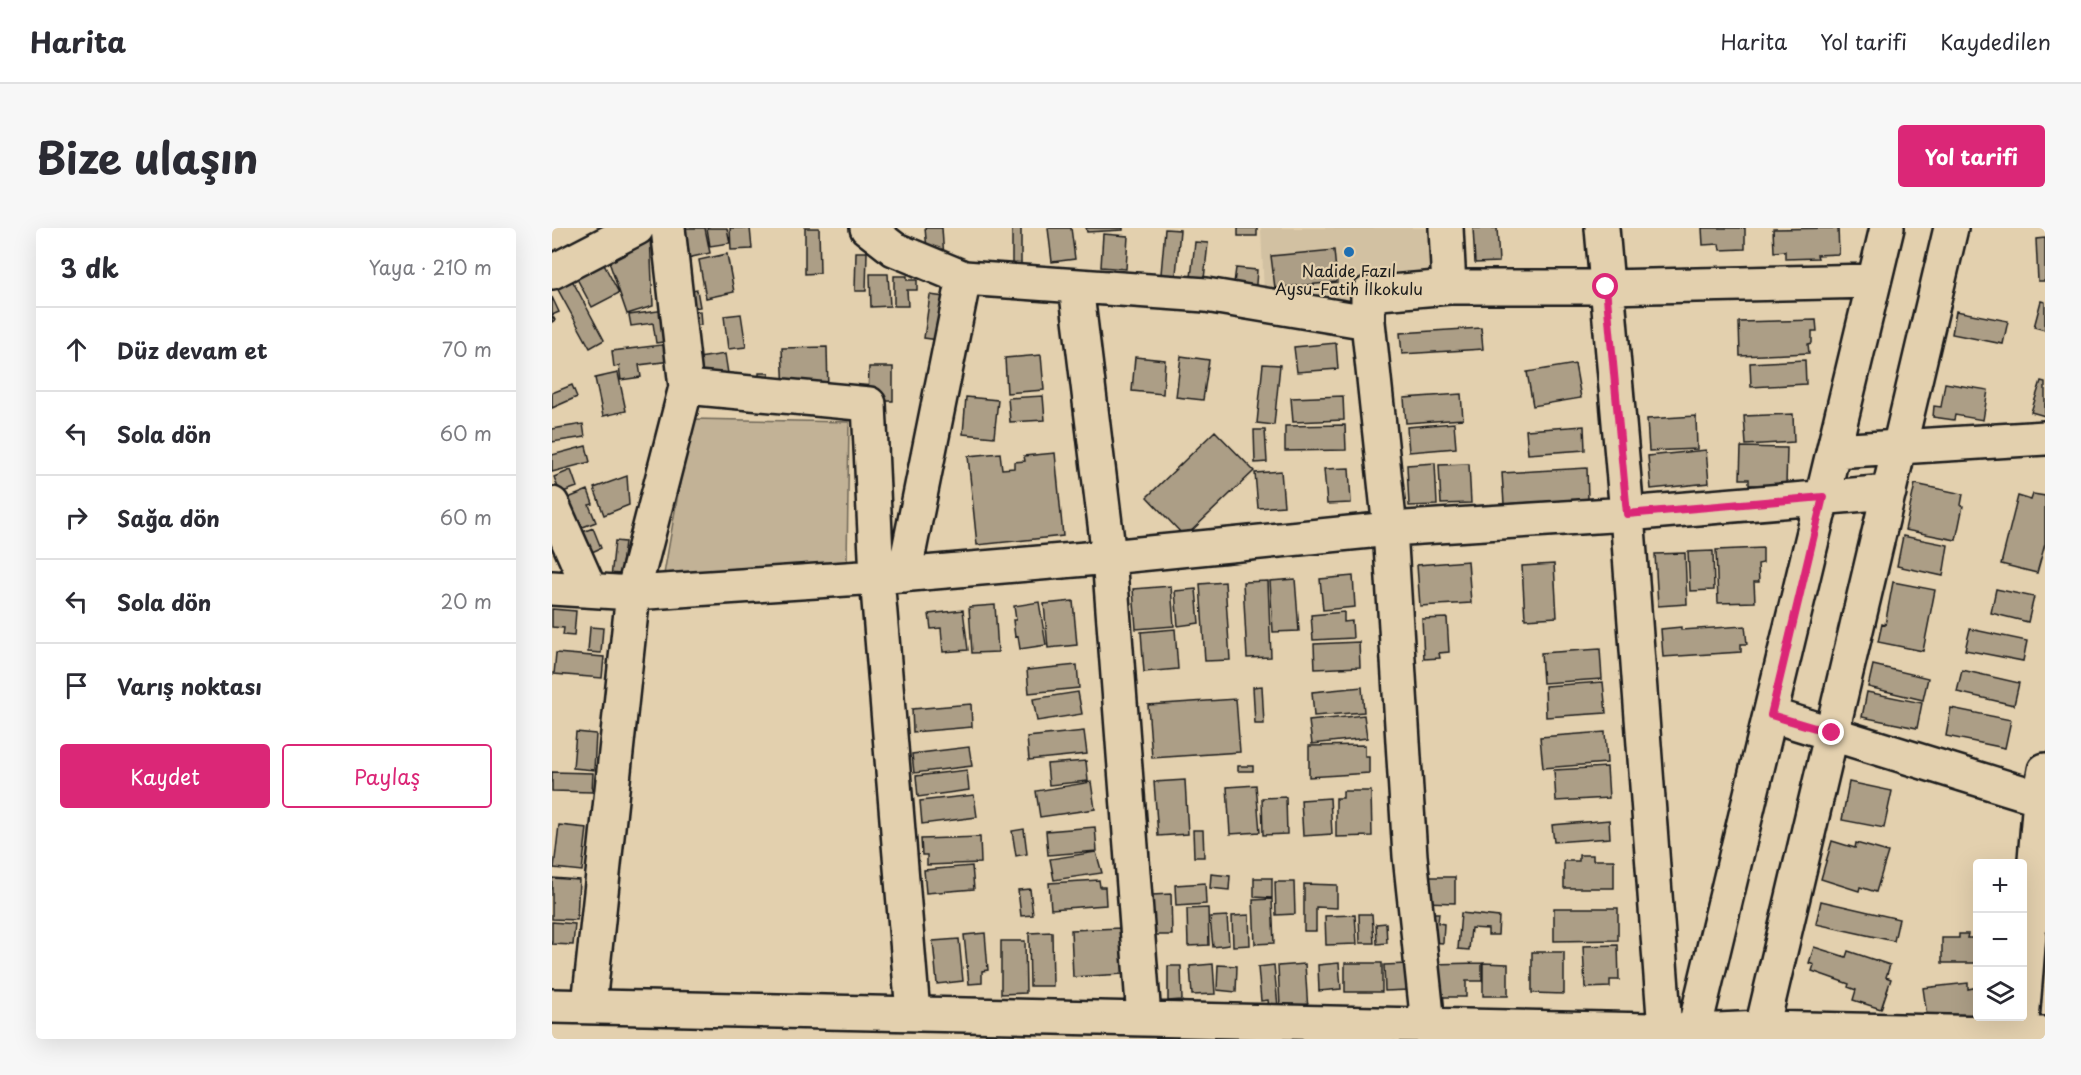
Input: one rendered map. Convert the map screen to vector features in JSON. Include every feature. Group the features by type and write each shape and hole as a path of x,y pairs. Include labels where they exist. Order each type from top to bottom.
{"street":[{"path":"589,1005 633,593 686,387 668,228"},
{"path":"867,228 894,249 964,278 1206,295 1368,322"},
{"path":"1446,228 1449,287"},
{"path":"1602,228 1627,514 1684,1033"},
{"path":"1684,1033 1771,715 1887,228"},
{"path":"1761,1033 1952,228"},
{"path":"552,272 631,230"},
{"path":"891,576 964,278"},
{"path":"1428,1024 1410,856 1390,529 1368,322 1368,294 1449,287 1606,287 1874,281"},
{"path":"1076,286 1109,557 1144,1018"},
{"path":"686,387 869,404 891,576 914,1012"},
{"path":"1834,451 2045,438"},
{"path":"552,588 633,593 891,576 1390,529 1627,514 1889,492"},
{"path":"552,504 590,590"},
{"path":"552,1006 1428,1024 1684,1033 2033,1033 2043,790 1771,715"}],"shaded area":[{"name":"Nadide Fazıl Aysu-Fatih İlkokulu","path":"1261,228 1435,228 1437,275 1351,280 1350,304 1264,293"},
{"path":"691,419 849,422 847,563 664,574"}],"building":[{"path":"676,228 705,228 710,253 683,259"},
{"path":"707,228 727,228 730,243 710,246"},
{"path":"730,228 750,228 752,249 731,250"},
{"path":"805,228 819,228 820,273 805,274"},
{"path":"925,228 942,228 944,259 928,260"},
{"path":"1012,228 1021,228 1021,278 1012,278"},
{"path":"1048,228 1071,228 1075,259 1052,262"},
{"path":"1086,228 1123,228 1123,230 1087,232"},
{"path":"1238,228 1257,228 1257,236 1238,236"},
{"path":"1473,228 1497,228 1499,262 1475,263"},
{"path":"1702,228 1745,228 1745,249 1720,250 1719,244 1703,245"},
{"path":"1838,228 1839,254 1817,255 1818,258 1785,259 1785,251 1774,252 1773,229"},
{"path":"1165,229 1180,230 1175,286 1160,285"},
{"path":"650,234 653,306 627,314 606,253"},
{"path":"1103,234 1128,236 1126,269 1101,267"},
{"path":"2045,238 2045,281 2038,281 2036,239"},
{"path":"1195,242 1208,243 1203,288 1190,286"},
{"path":"1334,250 1337,282 1275,288 1271,256"},
{"path":"856,252 867,252 866,291 855,291"},
{"path":"727,254 734,292 706,298 699,260"},
{"path":"601,259 619,293 592,307 574,273"},
{"path":"1236,268 1257,270 1255,297 1240,296 1241,283 1234,283"},
{"path":"870,274 888,274 890,306 871,307"},
{"path":"894,276 907,276 907,280 917,280 917,290 907,290 908,306 894,306"},
{"path":"571,278 604,340 590,348 556,286"},
{"path":"697,290 700,307 682,310 679,293"},
{"path":"930,295 952,298 946,341 924,338"},
{"path":"552,297 559,312 552,315"},
{"path":"2041,301 2045,302 2045,330 2034,327"},
{"path":"665,310 670,341 656,343 653,323 631,326 629,315"},
{"path":"700,311 701,325 682,326 681,313"},
{"path":"1956,311 2008,321 2003,344 1952,334"},
{"path":"741,314 746,347 728,349 724,316"},
{"path":"1816,320 1817,331 1812,331 1812,343 1808,344 1809,353 1740,356 1739,322"},
{"path":"1481,328 1483,349 1402,354 1400,333"},
{"path":"1336,343 1338,369 1297,372 1294,347"},
{"path":"670,344 671,361 639,365 641,377 621,380 619,366 614,367 612,351"},
{"path":"827,347 828,392 784,393 782,348"},
{"path":"725,354 729,380 696,385 692,359"},
{"path":"1041,355 1044,390 1007,393 1005,358"},
{"path":"1181,356 1209,360 1203,400 1176,397"},
{"path":"1135,357 1165,360 1163,394 1132,391"},
{"path":"1805,360 1806,384 1751,387 1750,363"},
{"path":"1263,364 1280,365 1274,425 1257,423"},
{"path":"1575,364 1581,398 1533,406 1527,372"},
{"path":"869,367 893,367 893,401 868,401"},
{"path":"618,373 626,411 603,416 595,378"},
{"path":"759,373 769,373 769,387 759,386"},
{"path":"2041,381 2045,382 2045,416 2031,412"},
{"path":"1945,383 1988,390 1983,420 1955,415 1954,420 1933,417 1934,406 1941,407"},
{"path":"572,385 577,397 552,408 552,393"},
{"path":"1461,394 1463,419 1406,423 1404,398"},
{"path":"1043,396 1045,420 1010,422 1008,398"},
{"path":"1343,396 1344,420 1293,422 1291,398"},
{"path":"966,397 998,400 994,437 963,434"},
{"path":"1793,414 1794,442 1746,445 1744,416"},
{"path":"1696,416 1697,449 1649,451 1647,419"},
{"path":"1454,423 1456,448 1409,452 1407,427"},
{"path":"583,424 585,437 552,442 552,429"},
{"path":"1345,425 1346,450 1285,451 1285,426"},
{"path":"1584,426 1585,450 1528,454 1526,430"},
{"path":"1254,430 1265,430 1267,462 1255,463"},
{"path":"1215,431 1254,471 1185,537 1147,497"},
{"path":"586,446 590,462 552,472 552,455"},
{"path":"1741,447 1787,448 1786,485 1749,485 1749,479 1740,479"},
{"path":"1706,450 1709,483 1651,489 1648,456"},
{"path":"1000,453 1002,469 1014,468 1014,462 1025,461 1024,456 1055,453 1063,536 977,545 968,456"},
{"path":"1435,463 1437,505 1409,506 1407,465"},
{"path":"1469,464 1471,503 1441,504 1439,465"},
{"path":"1349,468 1351,503 1327,504 1324,469"},
{"path":"1587,468 1588,499 1504,504 1502,473"},
{"path":"571,470 577,487 560,493 554,477"},
{"path":"1281,471 1284,506 1258,508 1255,473"},
{"path":"627,476 629,505 604,515 594,488"},
{"path":"1915,484 1963,494 1961,505 1963,506 1956,540 1905,530"},
{"path":"588,490 593,504 589,505 596,522 567,533 556,503"},
{"path":"2033,494 2045,496 2045,544 2037,573 2001,564 2018,496 2031,500"},
{"path":"593,528 601,548 578,558 570,537"},
{"path":"1903,536 1948,545 1943,576 1897,566"},
{"path":"615,541 625,542 619,588 610,587"},
{"path":"1763,548 1763,563 1758,564 1759,582 1754,582 1755,602 1718,603 1716,550"},
{"path":"1713,551 1714,590 1690,591 1688,552"},
{"path":"1685,553 1687,604 1658,606 1655,554"},
{"path":"1468,561 1471,603 1420,606 1417,565"},
{"path":"1554,564 1557,617 1525,619 1522,566"},
{"path":"1353,576 1355,607 1323,610 1320,579"},
{"path":"1295,579 1299,631 1273,632 1270,581"},
{"path":"1268,581 1271,657 1247,658 1243,582"},
{"path":"1225,582 1230,660 1205,661 1200,584"},
{"path":"1893,582 1935,590 1923,651 1878,642 1882,624 1885,625"},
{"path":"1171,586 1174,626 1136,629 1133,589"},
{"path":"1196,589 1199,623 1178,626 1175,591"},
{"path":"1996,589 2034,597 2028,622 1991,613"},
{"path":"1073,601 1077,645 1048,648 1044,604"},
{"path":"1039,602 1046,645 1020,649 1018,636 1015,637 1014,606"},
{"path":"995,605 998,652 972,653 969,607"},
{"path":"552,609 576,611 574,636 563,635 564,628 552,627"},
{"path":"963,610 968,650 943,652 941,628 931,629 929,614"},
{"path":"1344,612 1344,622 1352,621 1353,638 1313,640 1311,615"},
{"path":"1447,618 1449,652 1439,653 1440,658 1424,659 1422,619"},
{"path":"1745,626 1747,644 1741,644 1741,652 1663,657 1661,629"},
{"path":"590,627 603,628 601,653 588,652"},
{"path":"1175,629 1178,669 1144,672 1141,632"},
{"path":"1970,629 2027,641 2023,661 1965,650"},
{"path":"1359,642 1360,667 1315,669 1314,644"},
{"path":"1600,649 1602,679 1543,683 1541,653"},
{"path":"556,653 604,657 602,678 554,674"},
{"path":"1077,665 1079,688 1029,693 1027,670"},
{"path":"1873,665 1928,678 1923,700 1868,687"},
{"path":"1962,670 2019,683 2014,705 1957,692"},
{"path":"1603,682 1606,713 1546,717 1545,686"},
{"path":"1262,686 1264,724 1255,724 1253,687"},
{"path":"1362,687 1364,712 1314,716 1312,692"},
{"path":"1078,692 1082,714 1037,721 1033,699"},
{"path":"1867,692 1922,703 1917,728 1862,717"},
{"path":"1236,699 1240,752 1152,758 1148,705"},
{"path":"971,704 972,727 913,732 912,709"},
{"path":"1951,708 2011,720 2005,748 1946,736"},
{"path":"1364,715 1367,738 1312,744 1309,721"},
{"path":"1084,731 1087,754 1029,760 1027,737"},
{"path":"576,732 596,734 594,770 573,768"},
{"path":"1605,732 1607,763 1543,768 1540,737"},
{"path":"1365,745 1365,756 1369,756 1369,773 1309,777 1309,746"},
{"path":"969,747 972,766 914,773 912,754"},
{"path":"1086,761 1088,781 1049,785 1047,764"},
{"path":"1238,766 1253,766 1253,771 1238,771"},
{"path":"1607,767 1609,798 1556,801 1554,770"},
{"path":"967,770 969,790 918,797 916,776"},
{"path":"552,772 593,773 592,792 552,791"},
{"path":"1185,780 1188,834 1158,836 1154,782"},
{"path":"1091,782 1095,809 1040,817 1036,791"},
{"path":"1849,782 1892,791 1884,828 1842,820"},
{"path":"1256,785 1260,832 1230,834 1227,787"},
{"path":"1343,791 1371,791 1372,836 1336,837 1336,798 1343,798"},
{"path":"974,795 977,817 922,824 920,801"},
{"path":"1286,797 1287,834 1263,835 1262,798"},
{"path":"1330,798 1332,834 1303,836 1301,800"},
{"path":"1609,820 1610,838 1554,842 1552,825"},
{"path":"559,825 587,828 582,871 554,868"},
{"path":"1095,827 1097,851 1048,855 1046,831"},
{"path":"1024,829 1027,854 1016,856 1012,831"},
{"path":"1193,830 1203,830 1204,857 1194,857"},
{"path":"980,837 981,863 927,865 927,855 922,855 921,839"},
{"path":"1832,841 1855,848 1856,843 1888,852 1876,892 1860,887 1859,891 1821,879"},
{"path":"1096,852 1102,873 1054,880 1050,859"},
{"path":"1579,855 1593,855 1593,860 1614,860 1614,888 1564,888 1564,861 1579,861"},
{"path":"972,866 974,889 926,893 924,870"},
{"path":"1211,874 1230,876 1229,890 1210,888"},
{"path":"1425,877 1455,877 1455,903 1424,902"},
{"path":"552,878 579,880 577,920 552,919"},
{"path":"1254,878 1272,878 1272,898 1254,897"},
{"path":"1099,880 1100,887 1105,887 1106,905 1051,909 1049,883"},
{"path":"1275,882 1294,882 1295,914 1276,915"},
{"path":"1205,883 1206,904 1176,906 1175,885"},
{"path":"1304,884 1337,885 1337,908 1316,907 1316,931 1304,931"},
{"path":"1030,889 1033,915 1021,916 1018,890"},
{"path":"1171,894 1172,935 1153,935 1152,895"},
{"path":"1272,899 1274,943 1255,944 1253,900"},
{"path":"1821,901 1899,919 1894,941 1816,924"},
{"path":"1208,908 1209,945 1188,946 1187,909"},
{"path":"1554,908 1618,908 1618,940 1554,941"},
{"path":"1428,913 1439,913 1438,923 1444,924 1443,943 1428,942"},
{"path":"1461,913 1499,917 1498,935 1488,935 1488,929 1471,928 1469,950 1458,949"},
{"path":"1359,914 1372,914 1374,943 1360,943"},
{"path":"1249,915 1250,945 1233,946 1232,916"},
{"path":"1355,915 1357,944 1326,945 1325,916"},
{"path":"1227,916 1229,945 1213,947 1210,917"},
{"path":"552,922 575,924 573,945 552,944"},
{"path":"1386,923 1387,943 1377,944 1376,924"},
{"path":"1121,928 1123,974 1073,977 1071,930"},
{"path":"1052,932 1053,986 1030,986 1029,933"},
{"path":"985,933 988,970 982,971 982,983 969,984 964,935"},
{"path":"1959,934 1968,934 1967,938 1973,938 1973,963 1942,963 1942,938 1959,938"},
{"path":"959,939 963,981 937,984 933,941"},
{"path":"1001,941 1025,941 1026,993 1001,994"},
{"path":"1618,945 1619,980 1610,980 1610,987 1585,988 1583,946"},
{"path":"1814,947 1846,957 1848,951 1890,965 1886,977 1891,979 1881,1009 1853,1000 1856,990 1848,987 1849,984 1812,971 1814,965 1809,963"},
{"path":"1532,952 1564,952 1564,994 1532,993"},
{"path":"1339,963 1341,989 1319,991 1318,965"},
{"path":"1345,963 1382,963 1382,992 1345,992"},
{"path":"1482,963 1482,981 1466,981 1466,997 1439,997 1428,964"},
{"path":"1483,963 1508,964 1508,996 1483,996"},
{"path":"1213,964 1215,994 1192,995 1190,966"},
{"path":"1305,964 1308,1011 1292,1012 1291,1005 1280,1006 1278,966"},
{"path":"1407,964 1408,990 1385,991 1384,965"},
{"path":"1218,965 1237,966 1236,992 1217,990"},
{"path":"1274,965 1279,1017 1270,1017 1268,1000 1261,1001 1258,967"},
{"path":"1168,966 1181,966 1182,1000 1168,1001"},
{"path":"1968,983 1968,989 1973,988 1973,1017 1928,1023 1923,988"}],"place":[{"name":"Nadide Fazıl Aysu-Fatih İlkokulu","path":"1349,252"}],"route":[{"path":"1606,287 1627,514 1823,497 1771,715 1832,733"}]}
